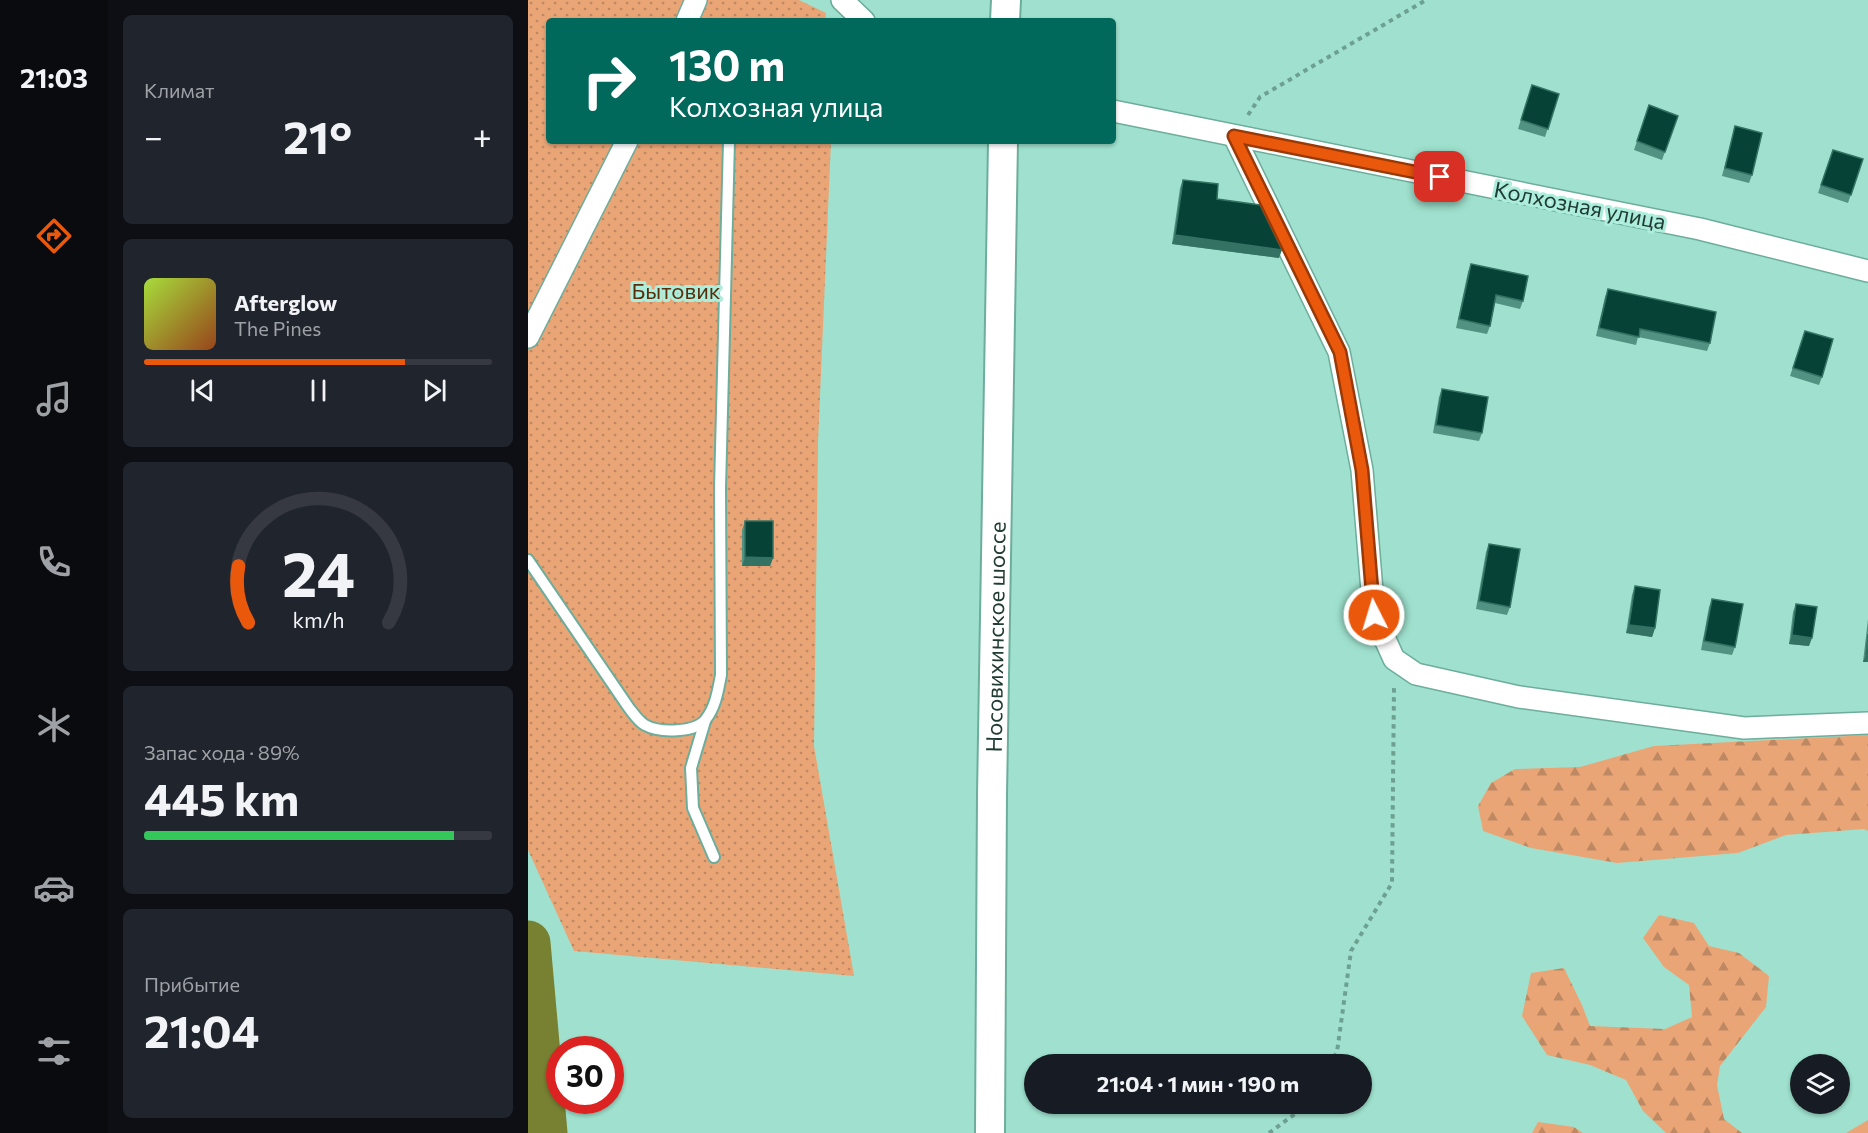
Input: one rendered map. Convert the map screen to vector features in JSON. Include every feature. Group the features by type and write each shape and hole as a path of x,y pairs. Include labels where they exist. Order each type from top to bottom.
{"main road":[{"path":"1005,18 1006,0"},
{"name":"Носовихинское шоссе","path":"990,1133 992,771 1003,144"}],"street":[{"path":"842,0 861,18"},
{"name":"Колхозная улица","path":"1116,112 1700,229 1868,270"},
{"path":"1234,136 1340,352 1362,470 1374,615 1394,659 1416,674 1519,697 1744,728 1868,723"},
{"path":"528,337 625,144"}],"lane":[{"path":"714,857 693,808 691,768 705,721 715,703 721,675 720,488 729,144"},
{"path":"528,560 629,708 644,725 665,730 690,729 705,721"}],"path":[{"path":"1234,136 1260,97 1426,0"},
{"path":"1336,1054 1351,951 1392,883 1394,659"},
{"path":"1269,1133 1295,1114"}],"green space":[{"name":"Бытовик","path":"528,0 799,0 826,13 825,18 546,18 546,144 831,144 818,442 814,746 854,976 574,951 528,850"},
{"path":"1868,735 1868,831 1864,829 1786,835 1738,853 1617,863 1531,848 1483,831 1478,806 1491,783 1515,769 1580,767 1654,746"},
{"path":"1659,915 1694,923 1709,946 1739,953 1769,976 1766,1007 1720,1066 1717,1085 1724,1119 1742,1133 1666,1133 1643,1111 1626,1080 1590,1065 1547,1055 1522,1016 1531,973 1564,968 1590,1026 1665,1029 1692,1017 1689,985 1664,967 1643,938"},
{"path":"1868,1120 1868,1133 1846,1133"},
{"path":"1538,1122 1574,1127 1583,1133 1532,1133"}],"building":[{"path":"1532,85 1559,94 1548,129 1521,120"},
{"path":"1649,105 1678,116 1665,152 1637,141"},
{"path":"1735,126 1762,133 1752,175 1725,168"},
{"path":"1833,150 1863,159 1851,195 1821,185"},
{"path":"1183,180 1218,184 1217,199 1260,205 1282,250 1175,235"},
{"path":"1471,264 1528,276 1523,301 1496,295 1490,326 1459,319"},
{"path":"1608,289 1716,312 1710,343 1640,329 1639,337 1599,328"},
{"path":"1805,331 1833,339 1822,377 1793,368"},
{"path":"1442,389 1488,397 1482,433 1436,425"},
{"path":"745,521 773,521 773,558 745,557"},
{"path":"1489,544 1520,549 1510,607 1479,601"},
{"path":"1635,586 1660,590 1655,628 1629,625"},
{"path":"1712,599 1743,604 1735,647 1704,641"},
{"path":"1796,604 1817,607 1812,638 1792,635"}],"waterway":[{"path":"528,943 545,1133"}],"route":[{"path":"1374,615 1362,470 1340,352 1234,136 1440,177"}]}
